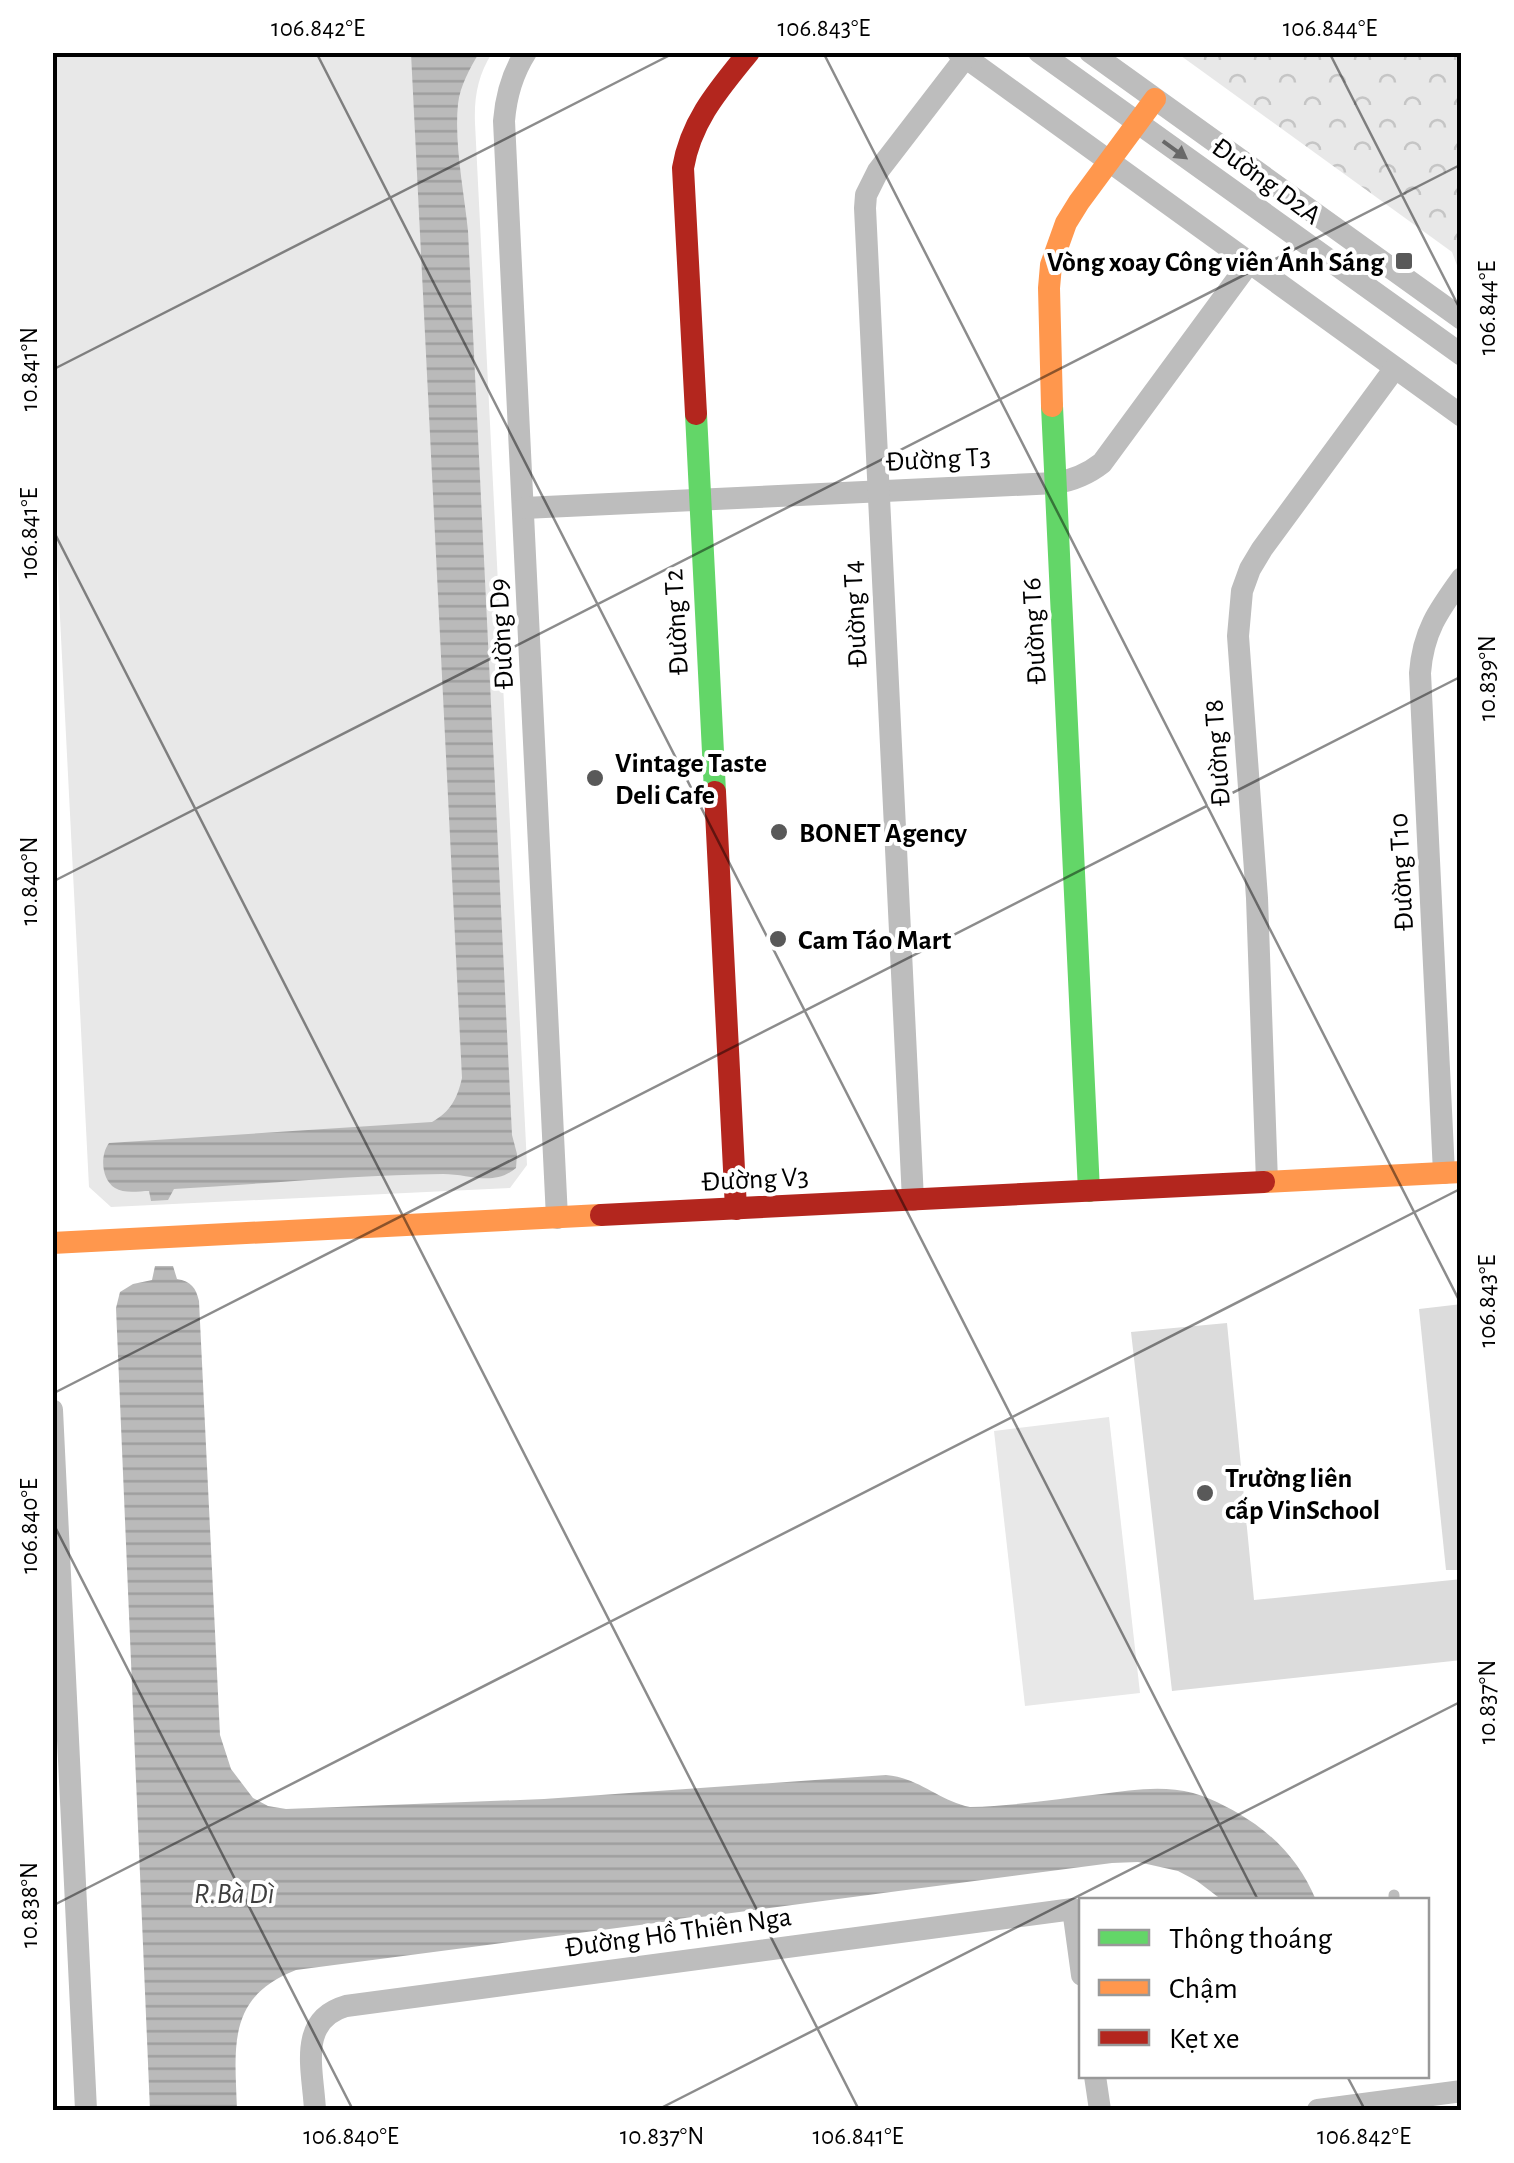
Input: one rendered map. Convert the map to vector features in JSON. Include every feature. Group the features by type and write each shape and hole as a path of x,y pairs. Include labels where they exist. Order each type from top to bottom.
{"street":[{"name":"Đường D9","path":"526,52 509,86 504,121 557,1218"},
{"name":"Đường T2","path":"736,1209 684,155 696,119 749,52"},
{"name":"Đường D2A","path":"1039,52 1462,354"},
{"name":"Đường D2A","path":"1090,52 1462,319"},
{"path":"961,55 1462,416"},
{"name":"Đường T4","path":"913,1200 866,195 961,55"},
{"name":"Đường T6","path":"1090,1191 1048,310 1051,265 1066,223 1155,99"},
{"name":"Đường T3","path":"524,508 1056,483 1086,474 1102,463 1249,263"},
{"name":"Đường T8","path":"1267,1182 1257,898 1238,636 1240,603 1250,569 1262,549 1395,368"},
{"name":"Đường T10","path":"1453,1173 1420,673 1428,630 1462,578"},
{"name":"Đường V3","path":"52,1243 1453,1173"},
{"path":"52,1410 64,1873 86,2110"},
{"name":"Đường Hồ Thiên Nga","path":"314,2110 313,2034 321,2018 346,2006 1072,1909 1079,1956"},
{"path":"1095,2078 1100,2110"},
{"path":"1318,2110 1420,2092 1462,2091"}],"green space":[{"path":"52,53 492,53 478,86 475,123 527,1165 510,1188 111,1207 89,1187 53,480"},
{"path":"1177,53 1461,53 1461,276 1452,252"},
{"path":"1109,1417 1140,1693 1025,1706 994,1431"}],"water":[{"path":"411,53 479,53 461,91 457,135 468,231 516,1168 490,1178 409,1175 174,1189 168,1200 151,1201 149,1191 123,1191 110,1184 103,1167 109,1143 432,1122 452,1104 462,1078"},
{"name":"R.Bà Dì","path":"155,1266 173,1266 177,1279 192,1286 199,1301 220,1735 231,1769 253,1798 268,1806 286,1809 544,1799 886,1775 909,1780 970,1807 1170,1789 1209,1799 1255,1824 1291,1858 1315,1898 1219,1898 1178,1871 1138,1862 1112,1863 296,1970 273,1981 246,2010 236,2046 237,2110 150,2110 116,1308 120,1292 152,1280"}],"building":[{"path":"1462,1304 1462,1570 1446,1570 1419,1309"},
{"path":"1227,1323 1254,1600 1462,1579 1462,1660 1172,1691 1131,1332"}],"traffic: fast":[{"path":"1052,406 1089,1191"},
{"path":"696,414 715,792"}],"traffic: slow":[{"path":"1052,406 1051,265 1066,223 1079,202 1155,99"},
{"path":"1264,1182 1462,1172"},
{"path":"52,1243 601,1215"}],"traffic: jam":[{"path":"696,414 683,168 700,120 749,52"},
{"path":"715,792 736,1209"},
{"path":"601,1215 1264,1182"}],"place":[{"name":"Vòng xoay Công viên Ánh Sáng","path":"1404,261"},
{"name":"Vintage Taste Deli Cafe","path":"595,778"},
{"name":"BONET Agency","path":"779,832"},
{"name":"Cam Táo Mart","path":"778,939"},
{"name":"Trường liên cấp VinSchool","path":"1205,1493"}]}
